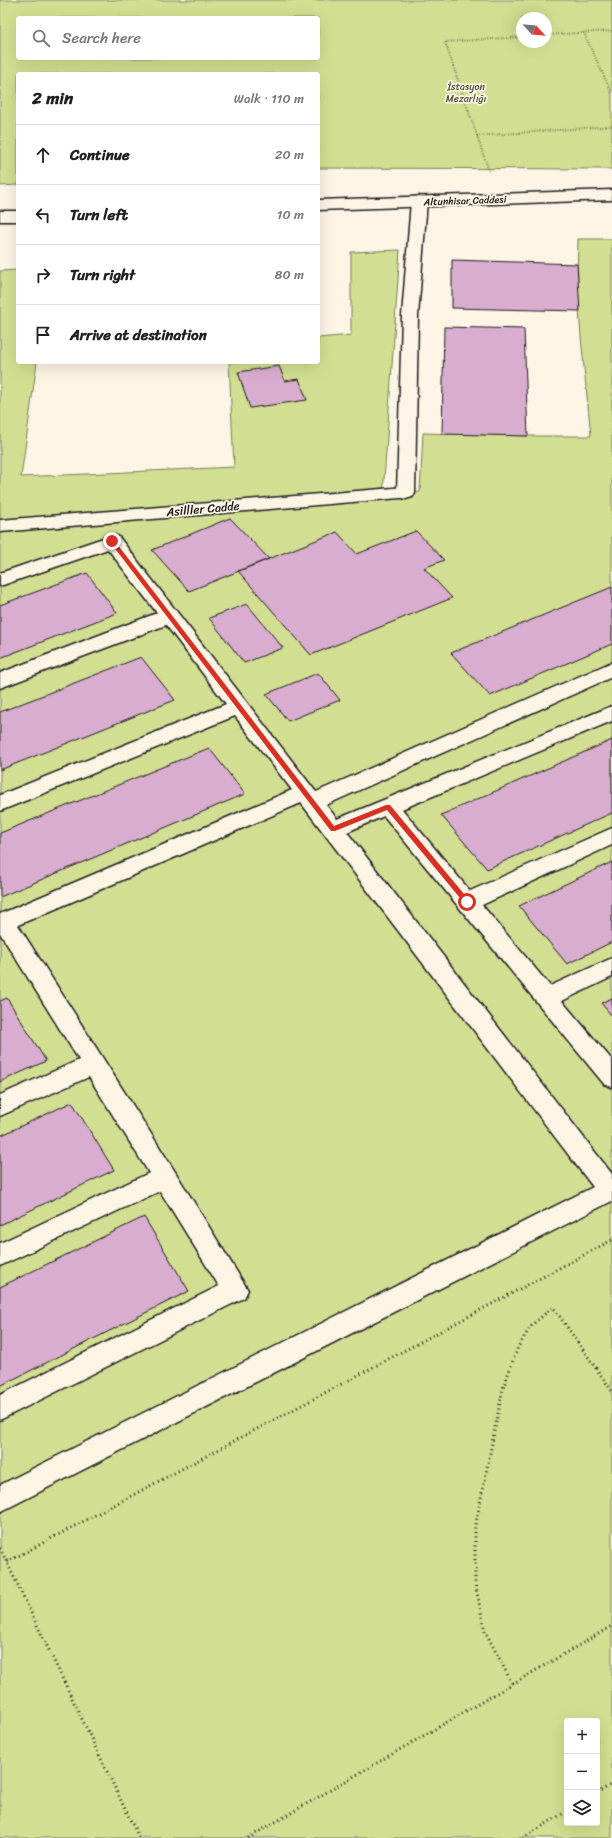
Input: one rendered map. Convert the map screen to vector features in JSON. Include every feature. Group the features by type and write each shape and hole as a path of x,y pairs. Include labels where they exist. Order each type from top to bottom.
{"street":[{"name":"Altunhisar Caddesi","path":"320,205 612,195"},
{"name":"Asilller Cadde","path":"0,526 406,493 410,316 419,201"},
{"path":"0,216 16,216"},
{"path":"0,580 112,541 611,1190 0,1499"},
{"path":"0,681 169,616"},
{"path":"0,1408 234,1290 94,1064 2,922 309,798 612,669"},
{"path":"0,803 239,707"},
{"path":"333,830 612,713"},
{"path":"388,807 612,1077"},
{"path":"467,902 612,836"},
{"path":"547,998 612,967"},
{"path":"0,1106 94,1064"},
{"path":"0,1255 164,1177"}],"path":[{"path":"552,35 612,31"},
{"path":"584,33 612,94"},
{"path":"499,199 445,42 516,37"},
{"path":"477,136 612,126"},
{"path":"7,1562 612,1240"},
{"path":"512,1683 495,1654 485,1631 475,1583 475,1528 503,1388 518,1347 532,1325 553,1307 612,1391"},
{"path":"0,1548 139,1838"},
{"path":"248,1838 612,1626"},
{"path":"600,1791 612,1784"},
{"path":"523,1838 564,1813"}],"green space":[{"name":"İstasyon Mezarlığı","path":"0,0 612,0 612,169 320,168 320,72 16,72 16,185 0,186"},
{"path":"578,239 612,239 612,1838 0,1838 0,271 16,270 16,364 37,364 21,477 234,467 229,364 320,364 320,338 351,335 351,252 400,250 383,495 420,492 423,433 591,436 579,313 577,264"}],"building":[{"path":"452,260 577,264 580,311 452,308"},
{"path":"444,327 524,329 528,436 442,434"},
{"path":"279,366 285,381 299,379 307,400 250,408 238,372"},
{"path":"230,518 269,559 189,591 152,550"},
{"path":"416,531 444,560 424,568 452,598 311,655 238,571 337,532 357,554"},
{"path":"87,573 117,613 0,658 0,605"},
{"path":"612,587 612,644 490,696 451,653"},
{"path":"247,604 283,648 244,663 209,618"},
{"path":"141,657 175,700 0,770 0,712"},
{"path":"318,673 340,700 288,721 266,694"},
{"path":"612,740 612,813 487,869 441,815"},
{"path":"209,748 245,794 0,897 0,833"},
{"path":"612,862 612,942 567,964 519,906"},
{"path":"7,998 46,1061 0,1082 0,1001"},
{"path":"612,998 612,1016 601,1003"},
{"path":"72,1102 114,1170 0,1225 0,1136"},
{"path":"144,1217 189,1291 0,1386 0,1287"}],"route":[{"path":"112,541 333,830 388,807 467,902"}]}
